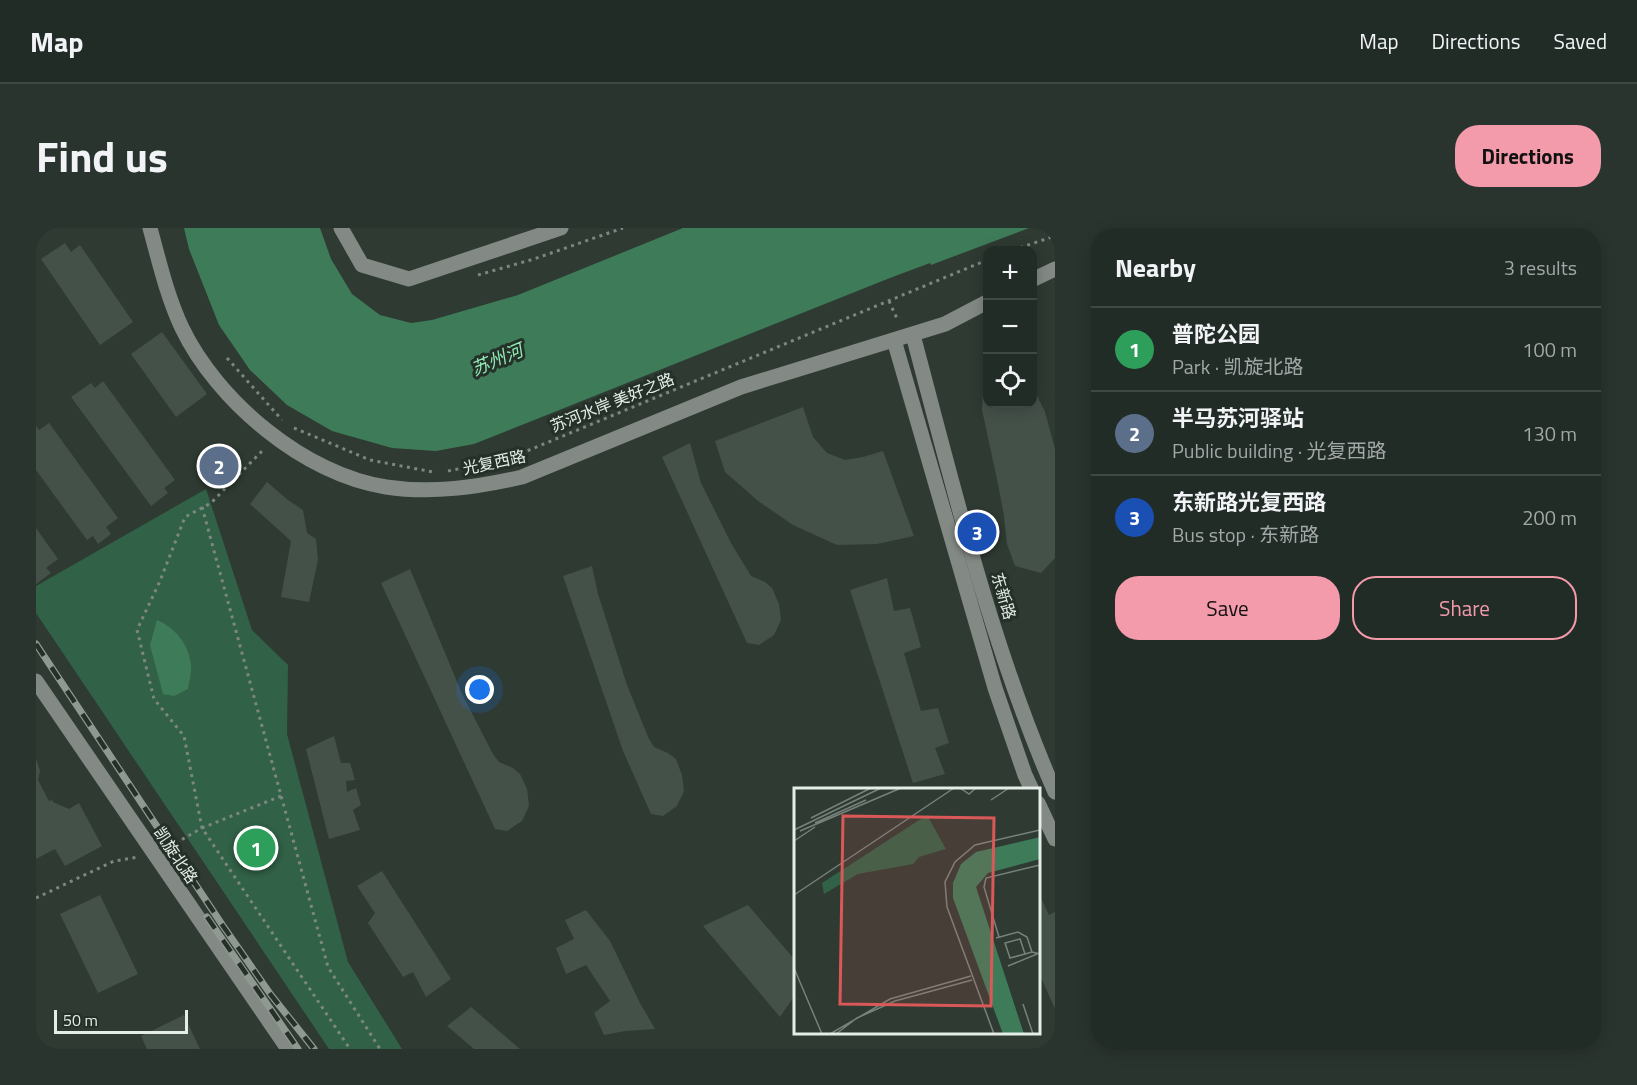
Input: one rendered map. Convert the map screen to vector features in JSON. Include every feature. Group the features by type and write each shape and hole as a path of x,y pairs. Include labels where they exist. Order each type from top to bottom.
{"street":[{"name":"光复西路","path":"150,228 162,275 182,328 206,368 237,405 276,437 309,459 343,476 386,487 434,490 484,485 522,477 741,387 945,324 983,304"},
{"path":"341,228 362,265 409,279 561,228"},
{"path":"1037,278 1055,269"},
{"path":"904,337 995,688 1032,788"},
{"name":"东新路","path":"904,337 1008,673 1035,747 1055,792"},
{"name":"凯旋北路","path":"36,681 288,1049"},
{"path":"1040,807 1055,839"}],"path":[{"path":"1025,246 1055,236"},
{"name":"苏河水岸 美好之路","path":"227,358 287,425 370,460 440,473 510,458 983,262"},
{"path":"889,301 904,337"},
{"path":"276,437 211,503 185,517 160,581 137,630 154,699 184,736 202,828 350,1049"},
{"path":"202,507 328,967 380,1049"},
{"path":"36,898 114,861 154,855 202,828 281,796"}],"shaded area":[{"path":"206,489 252,630 288,665 287,734 348,962 402,1049 329,1049 36,613 36,586"}],"water":[{"name":"苏州河","path":"184,228 320,228 331,259 352,294 380,315 411,323 432,320 518,295 683,228 1029,228 890,278 474,444 436,451 392,448 332,431 287,405 250,370 219,325 189,249"},
{"path":"157,620 175,632 190,657 191,671 188,689 174,696 163,694 150,645"}],"building":[{"path":"65,243 71,252 80,245 133,322 100,345 41,259"},
{"path":"162,332 207,394 176,417 131,354"},
{"path":"103,381 175,480 164,488 168,493 151,506 71,397 91,383 95,388"},
{"path":"983,390 983,408 1037,408 1037,395 1045,412 1055,449 1055,558 1041,573 1015,566 1007,544 1004,516 982,410"},
{"path":"803,407 813,437 827,453 845,460 883,451 914,536 877,544 837,545 793,525 758,501 725,472 715,441"},
{"path":"49,423 118,518 106,527 111,534 98,544 93,536 87,540 36,470 36,426 39,430"},
{"path":"690,443 701,483 731,543 751,576 772,588 779,604 781,620 774,635 759,645 747,643 662,457"},
{"path":"267,482 303,510 307,533 316,539 318,560 309,602 281,597 291,541 250,504"},
{"path":"36,528 58,559 46,568 51,573 36,584"},
{"path":"592,566 598,594 627,685 649,739 654,747 676,759 682,775 684,791 677,806 663,816 651,814 623,751 563,576"},
{"path":"410,569 463,696 493,754 499,762 520,774 527,789 529,806 522,821 507,831 495,829 381,583"},
{"path":"887,578 894,611 910,608 921,647 904,653 921,711 938,708 949,743 935,748 945,774 913,783 850,590"},
{"path":"334,736 341,763 350,763 355,780 346,781 347,792 356,788 361,805 353,810 360,830 329,839 306,749"},
{"path":"36,758 40,771 38,780 49,801 52,800 69,809 79,803 102,846 65,866 55,849 36,859"},
{"path":"382,871 451,979 426,997 413,972 403,977 368,923 375,913 357,886"},
{"path":"100,895 138,974 98,993 60,914"},
{"path":"1040,896 1049,915 1055,912 1055,1009 1040,975"},
{"path":"748,905 794,959 794,996 780,1017 703,926"},
{"path":"586,910 610,941 655,1029 604,1035 594,1013 610,1001 586,965 566,974 556,948 574,939 565,920"},
{"path":"471,1007 520,1049 474,1049 447,1026"},
{"path":"184,1015 200,1049 147,1049 141,1036"}],"railway":[{"path":"36,644 223,926 271,995 314,1049"},
{"path":"207,917 298,1049"}],"place":[{"name":"半马苏河驿站","path":"219,466"},
{"name":"东新路光复西路","path":"977,532"},
{"name":"普陀公园","path":"256,848"}]}
